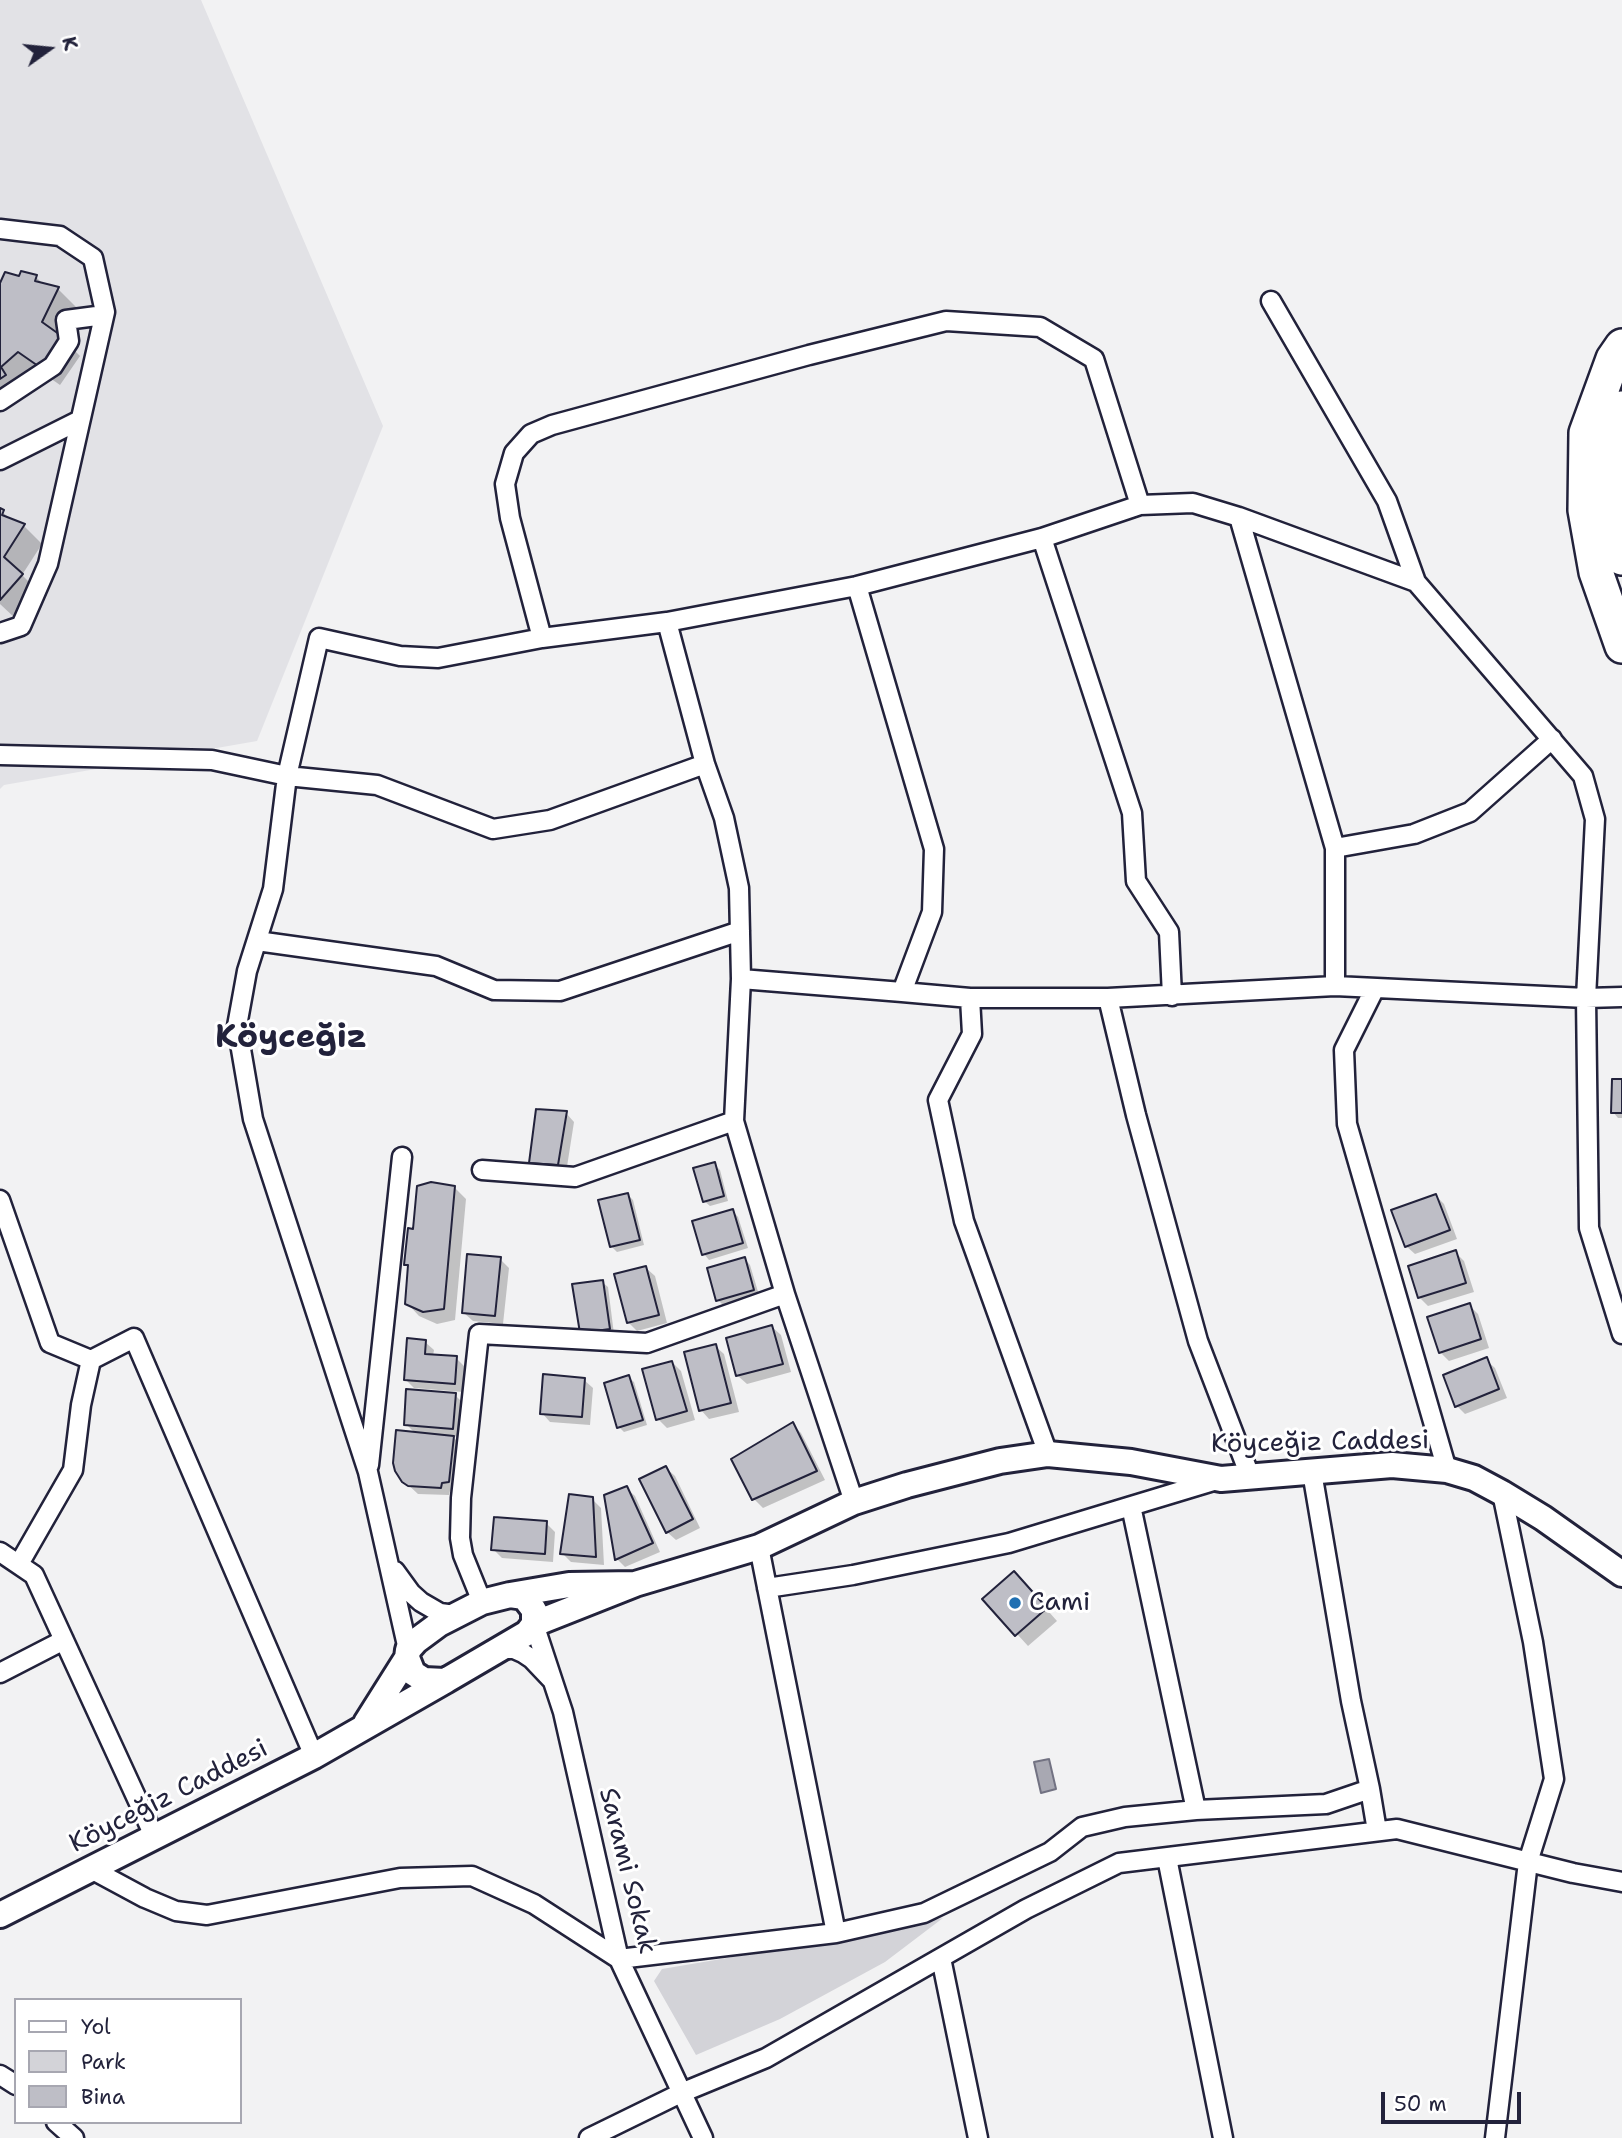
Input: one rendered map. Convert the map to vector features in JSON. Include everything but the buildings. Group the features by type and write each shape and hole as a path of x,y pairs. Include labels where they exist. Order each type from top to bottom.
{"highway":[{"path":"1622,346 1612,359 1586,433 1585,498 1596,572 1622,646"},
{"path":"1622,408 1608,449 1612,524 1622,558"}],"street":[{"path":"0,229 60,236 93,258 104,315 48,564 21,626 0,633"},
{"path":"1271,301 1387,501 1416,582 1583,776 1595,819 1586,998 1589,1228 1622,1334"},
{"path":"0,401 53,366 69,341 66,320 104,315"},
{"path":"542,638 510,518 505,484 514,453 531,434 552,425 946,321 1040,327 1094,359 1140,505"},
{"path":"0,460 80,420"},
{"path":"445,1681 419,1678 409,1666 390,1562 368,1472 253,1119 237,1026 247,971 273,889 287,776 319,638 400,656 438,658 542,638 667,622 858,586 1042,538 1140,505 1193,503 1239,517 1416,582"},
{"path":"1239,517 1335,848 1335,986"},
{"path":"1042,538 1132,813 1136,881 1169,932 1172,996"},
{"path":"858,586 934,849 932,912 902,992"},
{"path":"667,622 705,764 724,818 739,888 741,979 734,1121 785,1294 854,1502"},
{"path":"1335,848 1414,834 1471,812 1552,739"},
{"path":"0,755 212,760 287,776 377,785 493,829 550,820 705,764"},
{"path":"257,941 436,966 494,990 560,991 740,931"},
{"path":"741,979 970,998 1172,996 1335,986 1622,998"},
{"path":"1375,988 1344,1049 1347,1124 1447,1470"},
{"path":"970,998 972,1034 938,1100 964,1221 1048,1454"},
{"path":"1108,998 1136,1115 1198,1341 1250,1476"},
{"path":"482,1170 575,1177 734,1121"},
{"path":"368,1472 402,1157"},
{"path":"0,1200 50,1343 91,1360 134,1338 314,1756"},
{"path":"482,1602 463,1555 460,1538 461,1498 479,1334 647,1343 785,1294"},
{"path":"19,1564 73,1470 81,1405 91,1360"},
{"name":"Köyceğiz Caddesi","path":"0,1915 314,1756 527,1633 534,1624 635,1584 759,1547 854,1502 953,1471 1000,1461 1048,1454 1131,1462 1220,1479 1392,1465 1447,1470 1474,1478 1502,1493 1543,1518 1622,1574"},
{"path":"1312,1472 1351,1701 1377,1831"},
{"path":"767,1588 853,1576 1009,1544 1220,1479"},
{"path":"1495,2138 1528,1862 1554,1779 1533,1642 1502,1493"},
{"path":"1131,1506 1196,1810"},
{"path":"759,1547 836,1933"},
{"path":"0,1552 34,1575 155,1838"},
{"path":"390,1562 402,1582 421,1602 440,1613 455,1615"},
{"name":"Köyceğiz Caddesi","path":"363,1727 408,1654 427,1632 455,1615 482,1602 510,1595 569,1585 635,1584"},
{"path":"510,1595 528,1600 535,1614 534,1624"},
{"name":"Sarami Sokak","path":"534,1624 556,1685 619,1959 703,2138"},
{"path":"0,1673 64,1640"},
{"path":"502,1648 514,1649 532,1659 556,1685"},
{"path":"93,1870 176,1911 207,1915 400,1878 472,1876 534,1904 619,1959 836,1933 924,1913 1050,1852 1082,1827 1125,1817 1196,1810 1326,1804 1370,1789"},
{"path":"589,2138 681,2093 766,2058 1026,1909 1119,1863 1398,1829 1573,1873 1622,1882"},
{"path":"1167,1858 1223,2138"},
{"path":"941,1958 978,2138"},
{"path":"58,2124 74,2138"}],"shaded area":[{"path":"0,0 201,0 383,426 257,741 4,785 0,789"},
{"path":"1049,1759 1056,1789 1041,1793 1034,1762"}],"green space":[{"path":"943,1918 885,1962 780,2019 696,2055 654,1981 662,1969 851,1937"}],"place":[{"name":"Cami","path":"1015,1603"}],"district":[{"name":"Köyceğiz","path":"291,1038"}]}
